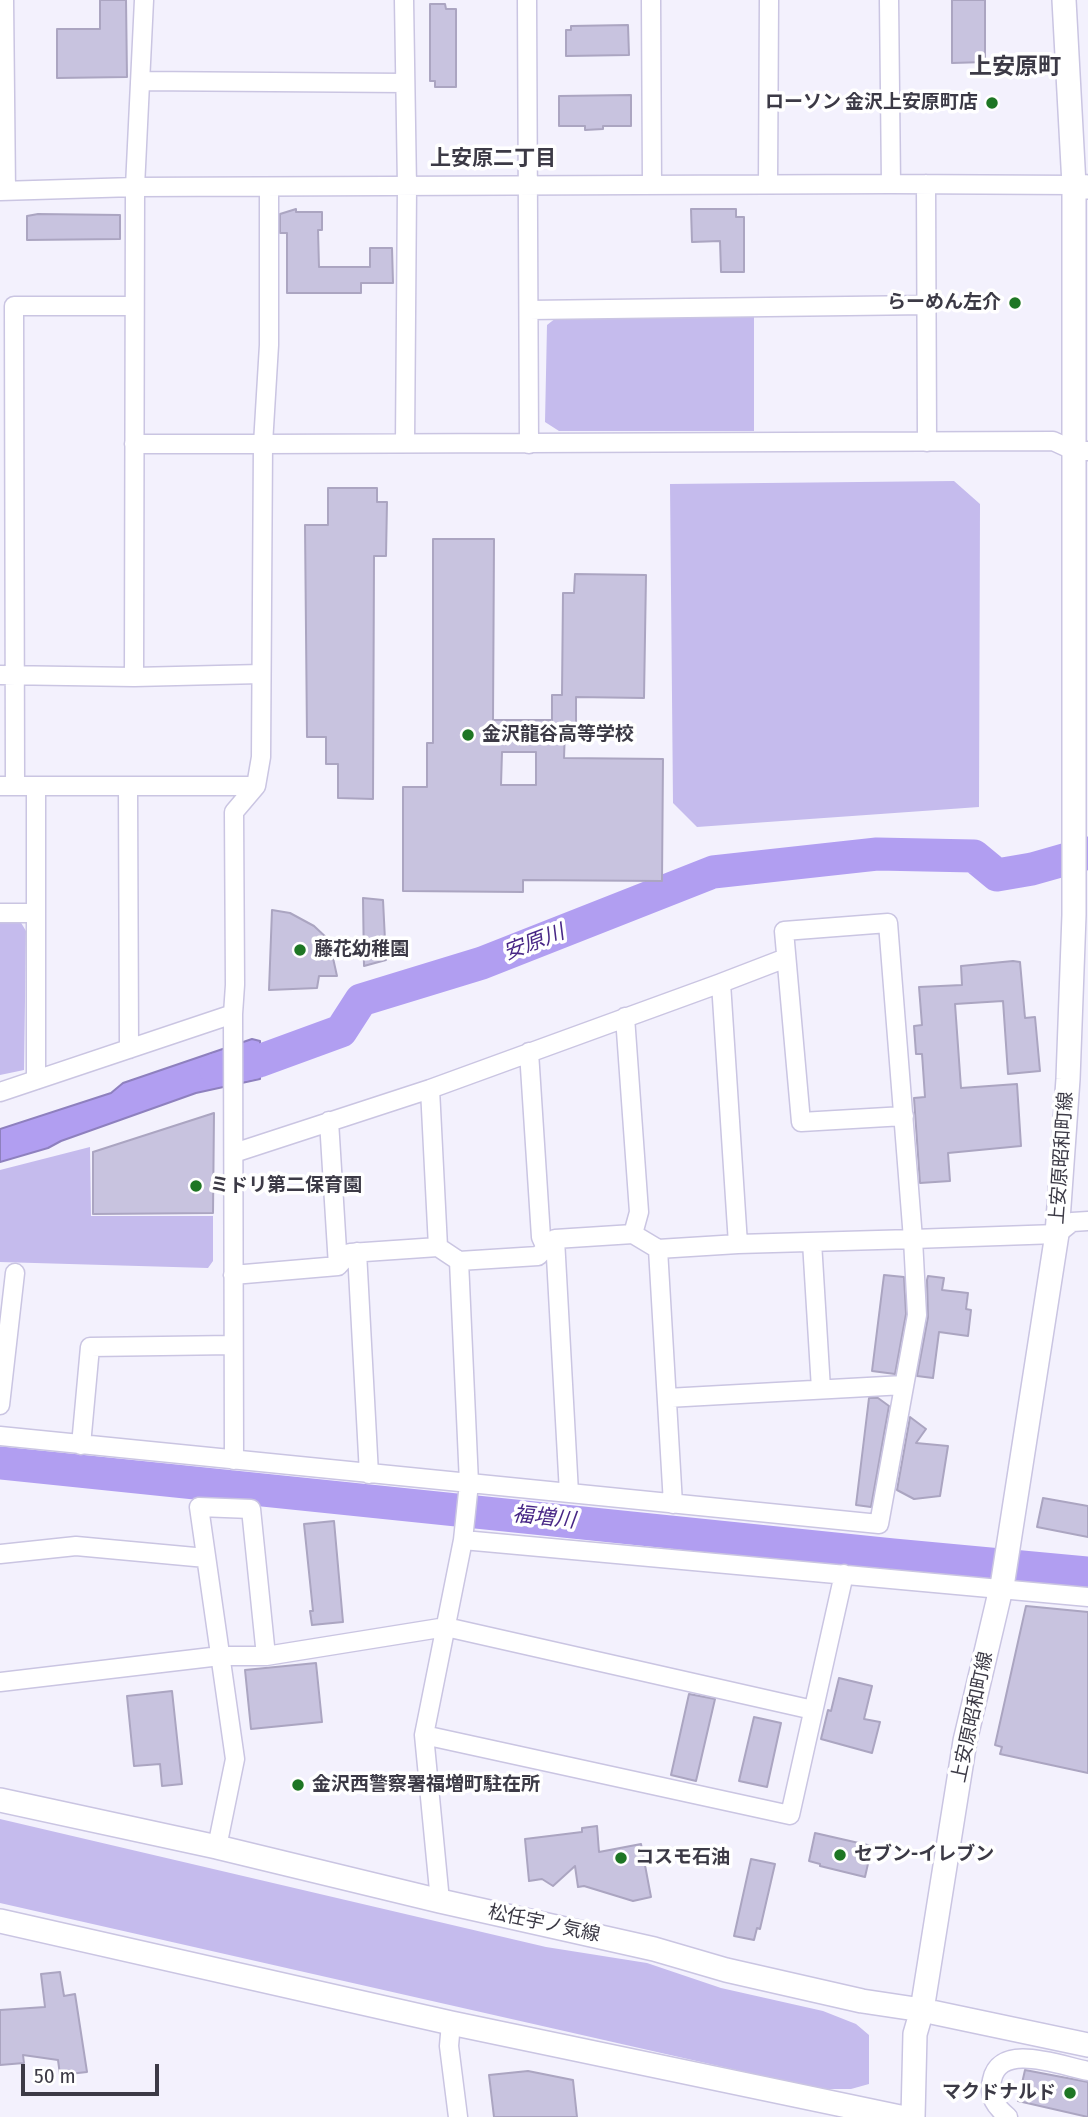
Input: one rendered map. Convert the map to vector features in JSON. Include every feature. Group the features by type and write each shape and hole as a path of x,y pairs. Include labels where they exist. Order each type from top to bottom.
{"main road":[{"name":"上安原昭和町線","path":"913,2117 915,2034 922,2010 965,1741 1009,1545 1057,1234 1081,912 1075,797 1082,451 1081,186 1064,0"},
{"name":"松任宇ノ気線","path":"0,1800 217,1847 654,1949 726,1970 862,2001 922,2010 1088,2045"},
{"path":"0,1921 451,2023 900,2117"}],"street":[{"path":"4,0 3,191 135,187 768,184 1081,186"},
{"path":"134,677 135,187 144,0"},
{"path":"404,0 407,187 405,443"},
{"path":"527,0 529,444"},
{"path":"651,0 652,185"},
{"path":"768,184 769,0"},
{"path":"889,0 891,184"},
{"path":"140,80 405,83"},
{"path":"926,184 928,442"},
{"path":"234,1460 234,812 256,786 261,757 263,444 269,345 269,188"},
{"path":"529,310 927,305"},
{"path":"134,306 7,306 7,786 256,786"},
{"path":"134,444 1053,441 1082,451"},
{"path":"7,675 134,677 261,674"},
{"path":"36,786 36,1080"},
{"path":"128,786 129,1049"},
{"path":"0,913 36,913"},
{"path":"0,1436 369,1474 468,1490 569,1493 879,1524 917,1315 914,1239 904,1116 888,923 783,931 801,1122 904,1116"},
{"path":"234,1153 430,1089 786,958"},
{"path":"721,983 738,1244"},
{"path":"625,1017 639,1212 634,1234"},
{"path":"0,1092 129,1049 233,1022"},
{"path":"529,1052 541,1237 550,1243 634,1234 659,1249 1057,1234 1072,1222 1088,1221"},
{"path":"430,1089 438,1247"},
{"path":"329,1121 338,1266"},
{"path":"812,1242 821,1389"},
{"path":"233,1275 338,1266 350,1253 357,1252 438,1247 459,1261 538,1256 550,1243"},
{"path":"550,1243 569,1493"},
{"path":"659,1249 673,1504"},
{"path":"357,1252 369,1474"},
{"path":"440,1901 424,1735 464,1534 468,1490 459,1261"},
{"path":"0,1405 4,1339 15,1273"},
{"path":"81,1445 90,1347 233,1345"},
{"path":"667,1398 904,1384"},
{"path":"217,1847 234,1759 199,1507 251,1509 266,1656"},
{"path":"464,1534 844,1574 1002,1584 1088,1597"},
{"path":"0,1554 76,1546 206,1558"},
{"path":"424,1735 790,1815 844,1574"},
{"path":"0,1682 220,1656 266,1656 446,1627 813,1710"},
{"path":"451,2023 449,2046 458,2117"},
{"path":"1008,2117 995,2106 990,2084 995,2069 1010,2059 1028,2058 1088,2071"}],"shaded area":[{"path":"754,316 754,431 559,431 545,422 547,325 556,318"},
{"path":"954,481 980,504 979,807 697,827 673,803 670,484"},
{"path":"0,921 20,921 26,931 24,1070 0,1075"},
{"path":"252,1039 260,1041 260,1079 196,1093 48,1148 0,1162 0,1129 111,1093 123,1083"},
{"path":"90,1147 91,1216 213,1216 213,1261 208,1268 0,1262 0,1170"},
{"path":"0,1819 546,1947 647,1963 721,1988 823,2011 856,2024 869,2035 869,2084 851,2089 820,2089 0,1903"}],"building":[{"path":"100,0 126,0 127,77 57,78 57,29 100,29"},
{"path":"952,0 985,0 985,62 952,63"},
{"path":"430,4 445,4 446,9 456,9 456,87 435,87 435,81 430,81"},
{"path":"628,25 629,55 566,56 566,30 571,30 571,26"},
{"path":"631,95 631,126 603,126 603,129 585,130 585,126 559,126 559,96"},
{"path":"296,209 296,212 322,212 322,230 318,230 319,267 370,267 370,248 392,248 393,283 361,283 361,293 287,293 287,233 280,233 280,214"},
{"path":"691,209 736,209 736,217 744,217 744,272 721,272 720,241 692,242"},
{"path":"120,215 120,239 27,240 27,216"},
{"path":"328,488 377,488 377,502 387,502 386,556 374,556 373,799 338,798 338,764 326,764 326,737 307,737 305,525 328,525"},
{"path":"433,539 494,539 493,720 552,720 552,695 562,695 563,593 574,593 575,574 646,575 644,698 576,697 576,726 565,729 564,758 663,759 662,881 523,880 523,892 403,891 403,787 427,787 427,743 433,743","holes":["502,752 536,752 536,785 501,785"]},
{"path":"363,898 383,900 386,960 364,966"},
{"path":"272,910 290,913 314,926 329,940 337,976 319,976 317,988 269,990"},
{"path":"1020,962 1025,1018 1035,1017 1040,1071 1008,1074 1003,1001 955,1004 961,1088 1017,1084 1021,1146 948,1153 950,1181 920,1183 914,1098 925,1097 922,1054 916,1054 914,1026 922,1025 919,987 962,985 961,966"},
{"path":"214,1113 213,1213 93,1214 93,1152"},
{"path":"884,1275 904,1277 906,1314 895,1374 872,1371"},
{"path":"928,1276 944,1278 942,1290 968,1293 966,1309 971,1310 968,1336 939,1332 933,1378 917,1376 928,1317"},
{"path":"869,1398 878,1398 889,1406 871,1507 856,1505"},
{"path":"910,1417 926,1429 916,1443 948,1446 940,1496 914,1499 897,1490"},
{"path":"1043,1498 1088,1506 1088,1537 1037,1527"},
{"path":"334,1521 343,1622 312,1625 310,1611 313,1611 304,1524"},
{"path":"1026,1606 1088,1612 1088,1773 1000,1754 1002,1747 995,1745"},
{"path":"316,1663 322,1722 251,1729 245,1670"},
{"path":"839,1678 872,1686 864,1719 880,1722 872,1753 821,1739"},
{"path":"172,1691 182,1784 162,1786 160,1764 134,1766 127,1696"},
{"path":"689,1694 715,1699 696,1781 671,1775"},
{"path":"754,1717 781,1723 767,1787 739,1781"},
{"path":"597,1826 599,1852 641,1844 651,1897 633,1901 584,1886 578,1887 575,1866 553,1886 542,1879 529,1881 525,1839 582,1832 582,1828"},
{"path":"815,1833 872,1846 865,1877 809,1861"},
{"path":"751,1859 775,1864 760,1929 757,1928 754,1940 734,1936"},
{"path":"60,1972 64,1996 75,1994 87,2072 60,2075 58,2060 23,2055 24,2063 0,2065 0,2010 45,2007 41,1974"},
{"path":"1025,2070 1088,2082 1088,2117 1018,2101"},
{"path":"528,2071 573,2080 577,2117 494,2117 489,2075"}],"waterway":[{"name":"安原川","path":"216,1070 259,1061 341,1031 361,1000 482,963 713,872 877,854 974,856 997,875 1032,869 1088,853"},
{"name":"福増川","path":"0,1463 1088,1573"}],"place":[{"name":"ローソン 金沢上安原町店","path":"992,103"},
{"name":"らーめん左介","path":"1015,303"},
{"name":"金沢龍谷高等学校","path":"468,735"},
{"name":"藤花幼稚園","path":"300,950"},
{"name":"ミドリ第二保育園","path":"196,1186"},
{"name":"金沢西警察署福増町駐在所","path":"298,1785"},
{"name":"セブン-イレブン","path":"840,1855"},
{"name":"コスモ石油","path":"621,1858"},
{"name":"マクドナルド","path":"1070,2093"}],"district":[{"name":"上安原町","path":"1015,68"},
{"name":"上安原二丁目","path":"493,159"}]}
